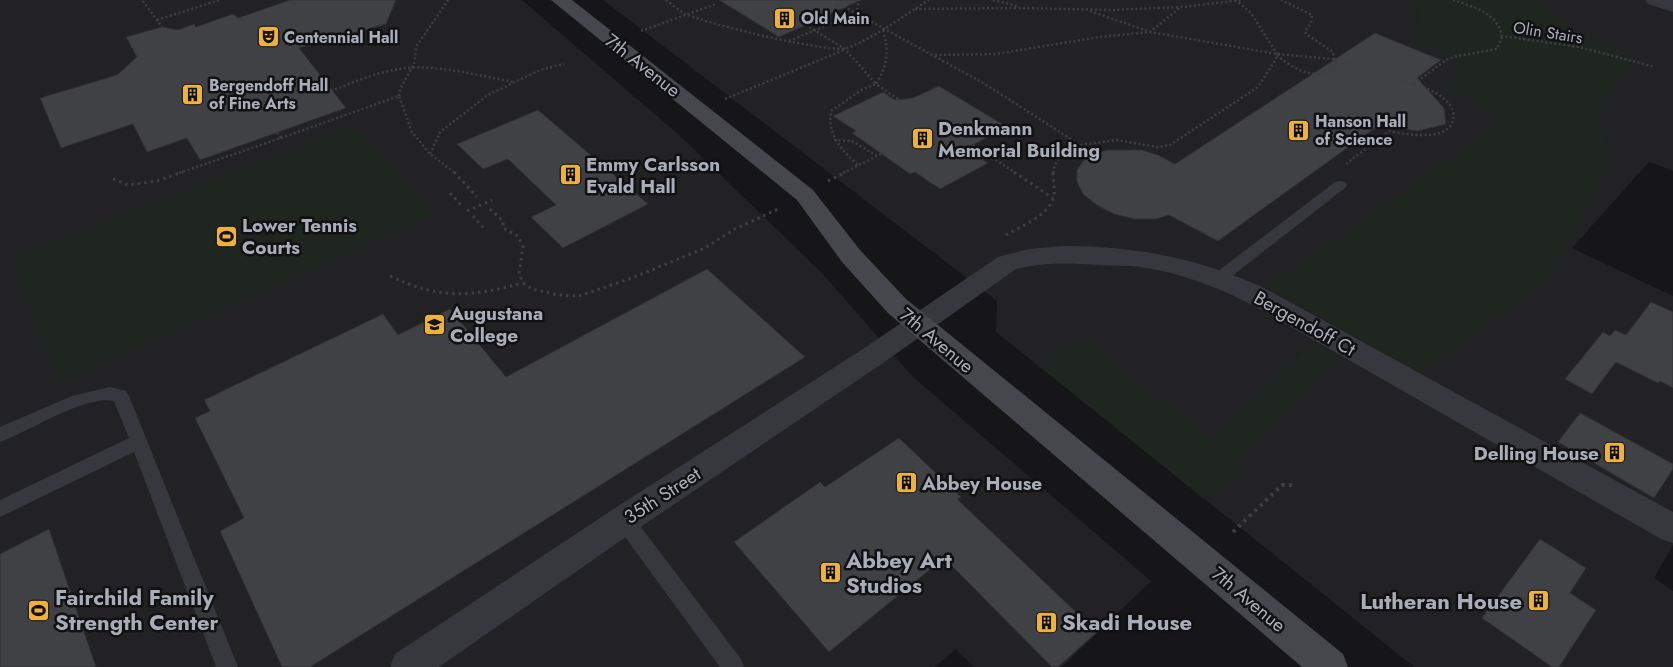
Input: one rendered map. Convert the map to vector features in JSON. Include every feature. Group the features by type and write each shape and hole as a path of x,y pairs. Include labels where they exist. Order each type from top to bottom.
{"street":[{"name":"7th Avenue","path":"560,0 614,41 805,195 851,256 897,306 917,324 1330,667"},
{"path":"1654,0 1673,6"},
{"name":"Bergendoff Ct","path":"917,324 1007,263 1025,257 1081,255 1142,259 1180,267 1218,279 1269,302 1673,529"},
{"name":"35th Street","path":"408,667 624,520 865,361 917,324"}],"lane":[{"path":"1218,279 1340,185"},
{"path":"0,435 76,401 97,395 115,393 120,396 140,441 227,667"},
{"path":"0,509 140,441"},
{"path":"624,520 733,667"}],"path":[{"path":"157,20 220,0"},
{"path":"448,0 416,47 414,64 400,89 399,96 412,132 430,154 449,167 477,197"},
{"path":"666,0 686,14 734,29 788,41 845,49"},
{"path":"832,0 934,55 1036,115 1080,145"},
{"path":"856,14 859,0"},
{"path":"724,99 845,49 883,29 929,0"},
{"path":"993,0 1022,8"},
{"path":"1236,0 1251,13 1282,61 1322,76 1332,73 1335,68 1332,52 1325,44 1306,34 1305,30 1311,23 1312,15 1281,0"},
{"path":"914,9 1022,8 1087,10 1182,7 1242,0"},
{"name":"Olin Stairs","path":"1452,0 1494,18 1502,26 1502,36 1579,47 1655,68"},
{"path":"143,1 162,26"},
{"path":"638,33 716,4"},
{"path":"934,55 996,54 1099,37 1150,32 1182,7"},
{"path":"1087,10 1150,32 1277,54 1333,59 1357,66"},
{"path":"788,41 856,14"},
{"path":"809,27 845,49 876,84 901,101"},
{"path":"859,166 843,153 834,140 829,119 831,111 863,89 876,84 884,71 889,48 883,29"},
{"path":"1414,84 1446,60 1457,56 1497,50 1502,36"},
{"path":"1006,235 1041,212 1053,198 1054,186 1052,178 1056,161 1062,154 1080,145 1108,140 1122,140 1163,148 1170,146 1258,87 1276,59 1277,54"},
{"path":"430,154 440,132 488,95 540,70 564,64"},
{"path":"332,90 396,69 412,68 440,70 514,82"},
{"path":"1340,185 1328,178 1389,130 1408,135 1425,136 1447,130 1451,125 1454,118 1452,108 1442,98 1414,84 1401,81"},
{"path":"113,179 128,185 156,181 399,96"},
{"path":"277,133 281,138"},
{"path":"834,140 845,139 856,142 877,156"},
{"path":"973,145 1053,198"},
{"path":"830,180 881,154"},
{"path":"450,193 462,206"},
{"path":"467,211 492,200"},
{"path":"490,209 503,221 503,228 518,236 523,247 519,274 523,283 532,288 558,296 578,296 632,278 705,248 733,230 785,205"},
{"path":"473,216 486,230"},
{"path":"390,276 405,284 435,293 464,296 491,292 523,283"},
{"path":"1233,532 1282,485 1295,486"}],"shaded area":[{"name":"Augustana College","path":"0,0 522,0 679,135 822,273 912,376 1151,581 1062,667 974,667 956,649 935,667 0,667"},
{"path":"603,0 1673,0 1673,171 1649,162 1572,248 1673,296 1673,545 1654,578 1673,591 1673,667 1414,667 996,332 997,301"},
{"path":"1412,0 1541,0 1569,28 1637,57 1596,110 1608,160 1546,280 1421,373 1267,287 1506,120 1449,86 1458,60 1417,40 1418,10"},
{"name":"Lower Tennis Courts","path":"354,125 434,215 60,382 11,257"},
{"path":"1089,341 1110,364 1214,440 1312,343 1336,357 1238,461 1233,480 1204,499 1048,373 1057,350"}],"building":[{"name":"Bergendoff Hall of Fine Arts","path":"290,0 396,0 386,24 299,48 346,108 200,160 187,138 147,152 133,124 61,148 40,98 117,75 137,57 126,37 162,27 178,30 194,24 196,27 233,14 238,18"},
{"name":"Old Main","path":"719,0 861,0 779,37"},
{"name":"Hanson Hall of Science","path":"1375,33 1441,60 1417,78 1444,108 1446,124 1418,131 1379,125 1218,241 1169,215 1156,219 1135,219 1114,214 1097,205 1083,194 1077,182 1077,170 1083,161 1093,154 1108,150 1142,150 1158,155 1175,164"},
{"name":"Denkmann Memorial Building","path":"939,86 1007,127 965,149 988,163 940,189 915,172 910,174 852,133 856,131 833,116 883,92 895,100 913,98"},
{"name":"Emmy Carlsson Evald Hall","path":"538,110 648,204 563,248 531,217 556,205 508,159 483,169 457,144"},
{"path":"707,269 805,357 310,667 282,667 220,531 244,518 195,418 210,411 204,400 383,314 398,335 450,309 506,377"},
{"path":"1651,302 1673,312 1673,388 1660,381 1658,383 1616,362 1592,394 1565,379 1603,332 1610,336 1615,330 1626,335"},
{"name":"Delling House","path":"1580,413 1673,464 1673,469 1654,498 1558,442"},
{"path":"899,438 961,497 957,499 1097,632 1058,667 1052,667 944,558 829,652 734,542 820,482 825,487"},
{"name":"Fairchild Family Strength Center","path":"49,529 96,667 0,667 0,554"},
{"name":"Lutheran House","path":"1540,539 1586,568 1570,593 1596,610 1559,667 1552,667 1482,618"}],"place":[{"name":"Old Main","path":"785,18"},
{"name":"Centennial Hall","path":"268,37"},
{"name":"Bergendoff Hall of Fine Arts","path":"193,94"},
{"name":"Hanson Hall of Science","path":"1299,130"},
{"name":"Denkmann Memorial Building","path":"922,139"},
{"name":"Emmy Carlsson Evald Hall","path":"570,175"},
{"name":"Lower Tennis Courts","path":"226,236"},
{"name":"Augustana College","path":"434,324"},
{"name":"Delling House","path":"1615,453"},
{"name":"Abbey House","path":"906,483"},
{"name":"Abbey Art Studios","path":"830,573"},
{"name":"Lutheran House","path":"1538,601"},
{"name":"Fairchild Family Strength Center","path":"39,610"},
{"name":"Skadi House","path":"1046,622"}]}
